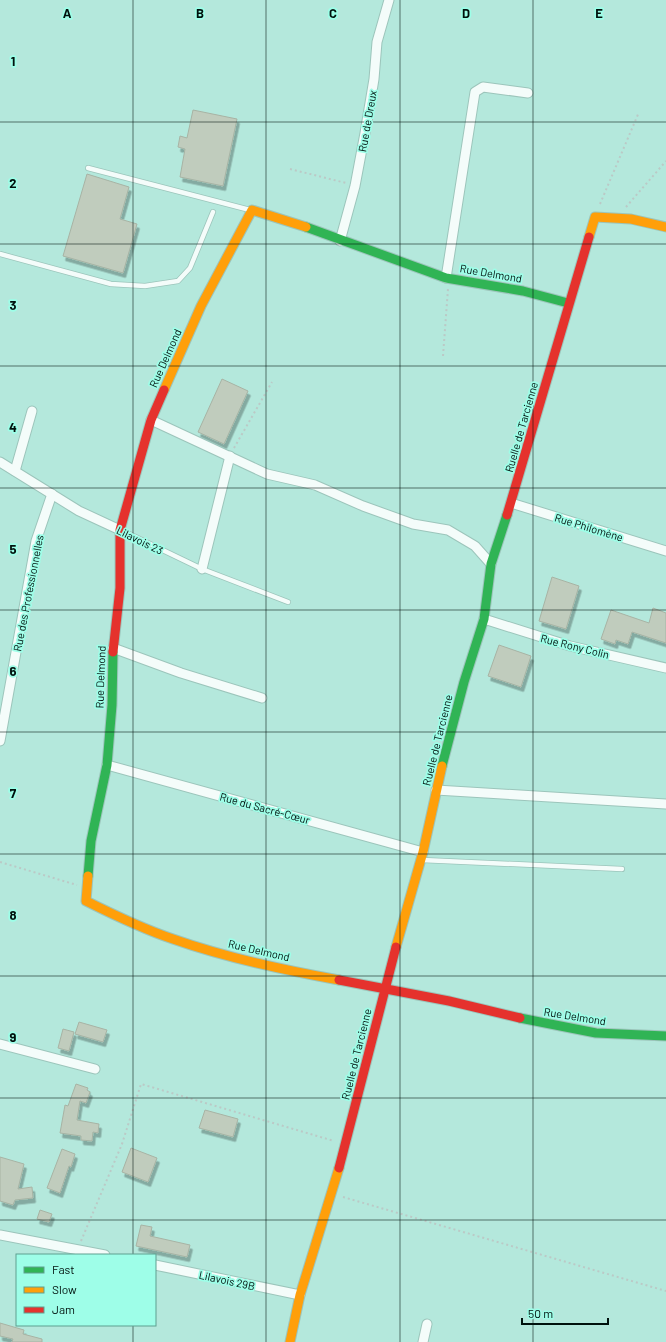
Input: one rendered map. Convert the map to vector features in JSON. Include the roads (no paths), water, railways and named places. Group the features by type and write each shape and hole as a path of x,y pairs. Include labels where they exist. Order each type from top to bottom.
{"street":[{"name":"Rue de Dreux","path":"340,241 355,186 374,79 377,42 389,0"},
{"path":"448,278 455,214 475,92 483,87 528,93"},
{"name":"Rue Delmond","path":"568,303 523,291 448,278 340,241 321,232 252,210 200,306 151,420 120,530 120,588 113,648 112,705 107,765 91,841 86,901 117,918 190,946 270,966 467,1004 556,1027 629,1036 666,1036"},
{"name":"Ruelle de Tarcienne","path":"290,1342 300,1295 332,1194 385,988 422,856 436,790 464,682 484,619 491,564 511,503 594,216 646,220 666,227"},
{"path":"15,472 32,411"},
{"path":"151,420 267,474 315,485 363,506 414,524 448,530 475,546 491,564"},
{"path":"202,569 230,456"},
{"name":"Lilavois 23","path":"0,462 79,511 120,530"},
{"name":"Rue des Professionnelles","path":"0,741 3,713 36,541 52,494"},
{"name":"Rue Philomène","path":"511,503 666,551"},
{"name":"Rue Rony Colin","path":"484,619 570,646 666,668"},
{"path":"113,648 181,673 262,698"},
{"name":"Rue du Sacré-Cœur","path":"107,765 422,856"},
{"path":"436,790 666,804"},
{"path":"0,1044 94,1069"},
{"path":"0,1235 100,1254"},
{"name":"Lilavois 29B","path":"156,1265 300,1295"},
{"path":"423,1342 426,1324"}],"lane":[{"path":"88,168 252,210"},
{"path":"0,254 111,284 145,286 178,281 190,268 213,212"},
{"name":"Lilavois 23","path":"120,530 202,569 288,602"},
{"name":"Rue du Sacré-Cœur","path":"422,856 622,869"}]}
